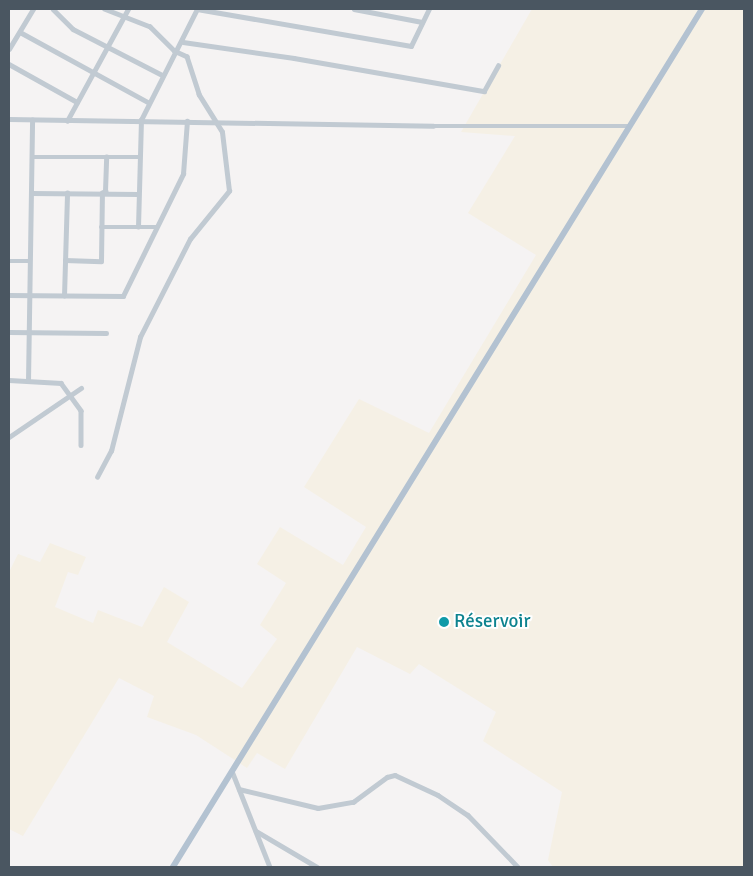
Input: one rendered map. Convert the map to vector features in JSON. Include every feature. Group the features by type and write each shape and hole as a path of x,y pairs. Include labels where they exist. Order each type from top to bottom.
{"main road":[{"path":"173,867 513,319 628,126 702,9"}],"street":[{"path":"9,49 33,9"},
{"path":"53,9 73,29 162,75"},
{"path":"97,477 111,451 140,337 190,239 229,191 226,155 216,122 199,95 187,56 174,51 150,27 104,9"},
{"path":"67,121 128,9"},
{"path":"138,227 141,120 174,51 183,42 197,9 411,46 429,9"},
{"path":"354,9 422,22"},
{"path":"20,32 148,102"},
{"path":"9,37 14,40"},
{"path":"183,42 294,58 484,91 498,66"},
{"path":"9,64 77,102"},
{"path":"9,119 433,126 628,126"},
{"path":"28,381 32,120"},
{"path":"9,295 123,296 183,174 187,121"},
{"path":"32,157 140,157"},
{"path":"65,260 101,261 102,193 105,191 106,157"},
{"path":"31,193 138,194"},
{"path":"64,296 66,193"},
{"path":"102,227 157,227"},
{"path":"9,261 30,261"},
{"path":"9,332 106,334"},
{"path":"9,380 61,383 72,394 81,412 81,445"},
{"path":"9,437 81,388"},
{"path":"232,771 270,867"},
{"path":"239,789 318,808 353,802 387,777 395,775 438,795 468,815 518,867"},
{"path":"256,831 318,867"}],"sand":[{"path":"532,9 744,9 744,867 553,867 548,860 562,792 483,741 496,712 419,664 410,674 357,647 285,769 257,753 247,768 196,735 147,717 154,696 119,678 23,836 9,829 9,572 18,554 40,562 50,543 86,557 78,575 68,572 55,607 93,623 98,610 142,627 164,587 189,602 167,642 242,688 277,639 260,625 286,583 257,564 280,527 343,565 366,527 304,487 359,399 429,433 536,255 468,213 515,136 461,132"}],"place":[{"name":"Réservoir","path":"444,622"}]}
